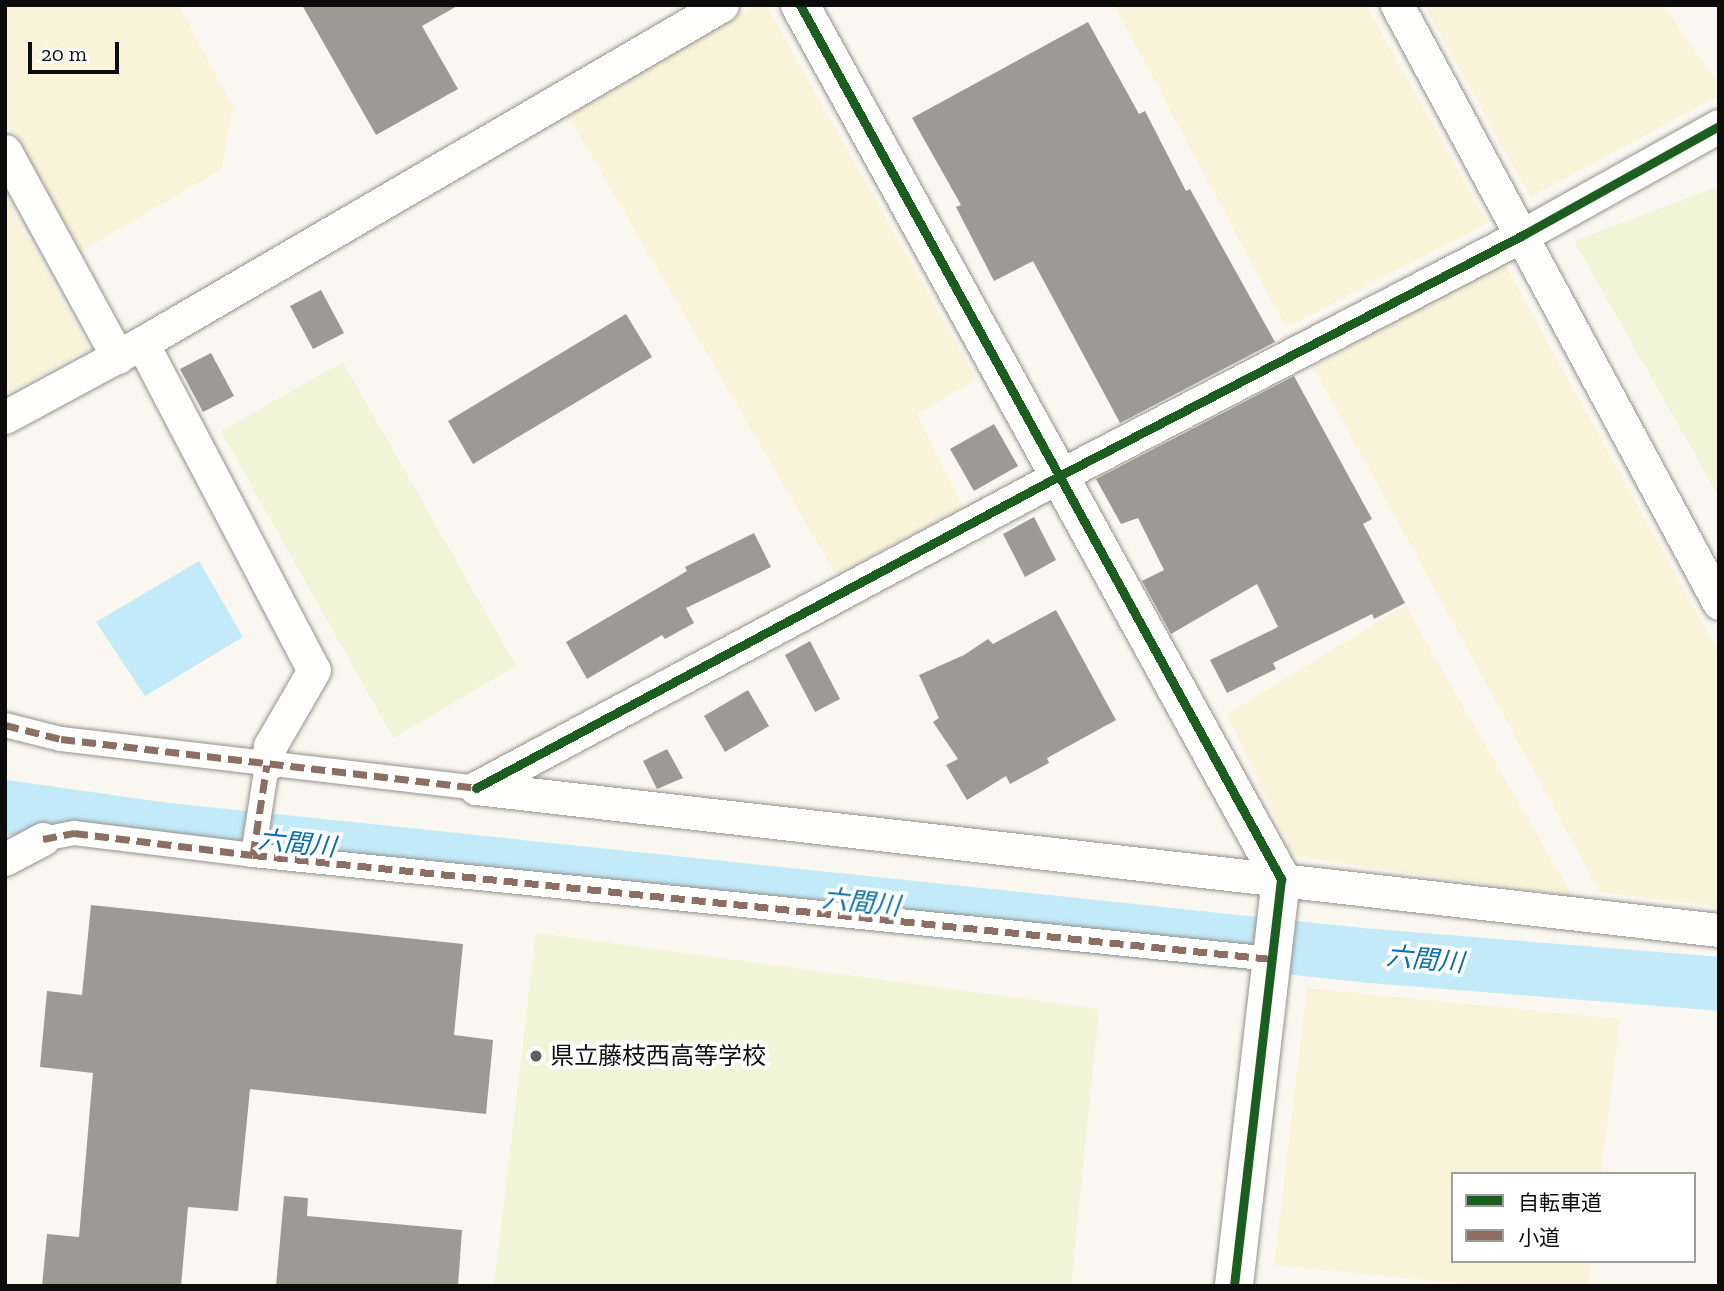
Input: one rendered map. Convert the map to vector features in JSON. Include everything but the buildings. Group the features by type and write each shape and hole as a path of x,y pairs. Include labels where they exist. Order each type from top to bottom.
{"street":[{"path":"5,417 130,350 722,5"},
{"path":"800,5 1280,885 1234,1286"},
{"path":"1397,5 1719,603"},
{"path":"476,788 1059,476 1523,235 1719,126"},
{"path":"5,151 130,350 314,670 270,746 253,855"},
{"path":"5,725 61,739 267,765 1280,885 1719,930"},
{"path":"5,859 43,839 74,833 253,855 1272,959"}],"shaded area":[{"path":"5,5 179,5 233,107 222,169 79,253 5,121"},
{"path":"756,5 766,5 977,380 917,414 963,507 836,575 568,116"},
{"path":"1114,5 1366,5 1488,223 1286,328"},
{"path":"1424,5 1663,5 1719,84 1719,96 1530,197"},
{"path":"5,196 89,349 5,394"},
{"path":"1503,261 1719,653 1719,907 1600,892 1313,367"},
{"path":"1405,605 1573,897 1293,856 1227,714"},
{"path":"1307,988 1620,1019 1601,1172 1451,1172 1451,1263 1591,1263 1588,1286 1483,1286 1274,1265"}],"green space":[{"path":"1719,186 1719,497 1574,241"},
{"path":"343,362 516,666 393,738 221,431"},
{"path":"536,933 1099,1009 1071,1286 494,1286"}],"water":[{"path":"199,561 243,637 145,696 96,622"}],"waterway":[{"name":"六間川","path":"5,807 159,829 1372,956 1719,984"}],"marked path":[{"path":"5,725 61,739 476,788"},
{"path":"253,855 267,765"},
{"path":"43,839 74,833 253,855 1272,959"}],"cycle path":[{"path":"800,5 1281,879 1234,1286"},
{"path":"476,788 1059,476 1523,235 1719,126"}],"place":[{"name":"県立藤枝西高等学校","path":"536,1056"}]}
